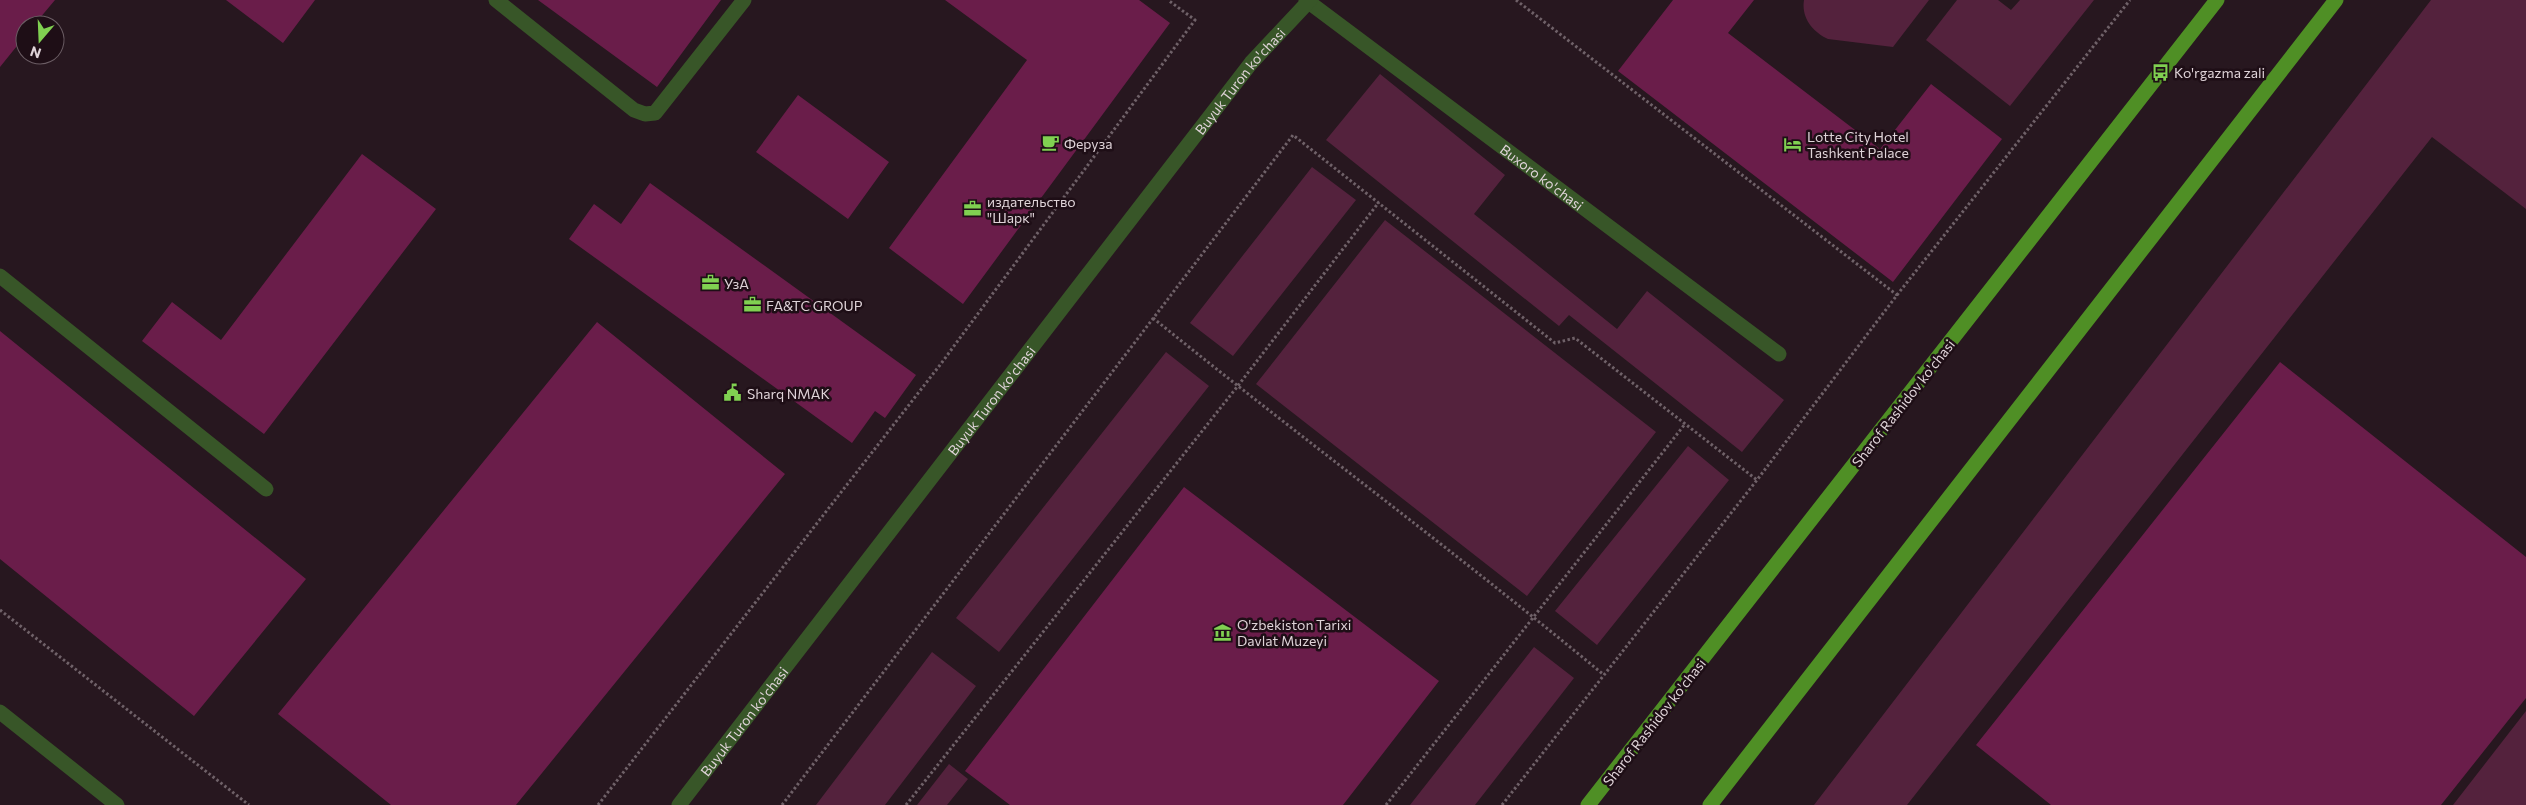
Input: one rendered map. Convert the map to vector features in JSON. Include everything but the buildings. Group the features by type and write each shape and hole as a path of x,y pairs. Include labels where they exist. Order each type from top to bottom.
{"main road":[{"name":"Sharof Rashidov ko'chasi","path":"1588,805 2217,0"},
{"path":"1710,805 2336,0"}],"street":[{"path":"496,0 634,110 645,114 655,113 744,0"},
{"name":"Buxoro ko'chasi","path":"1308,0 1779,354"},
{"name":"Buyuk Turon ko'chasi","path":"679,805 1251,63 1308,0"},
{"path":"0,276 266,489"},
{"path":"0,712 117,805"}],"path":[{"path":"598,805 940,365 1195,20 1168,0"},
{"path":"1516,0 1897,295"},
{"path":"1502,805 1757,480 1897,295 2130,0"},
{"path":"782,805 1293,135 1556,343 1575,338 1757,480"},
{"path":"906,805 1237,387 1378,202"},
{"path":"1153,318 1237,387 1533,616 1604,675"},
{"path":"1386,805 1685,424"},
{"path":"0,610 249,805"}],"shaded area":[{"path":"1804,0 1929,0 1893,47 1828,39 1809,24 1804,13"},
{"path":"1957,0 1998,0 2011,10 2020,0 2094,0 2010,106 1926,40"},
{"path":"2431,0 2526,0 2526,209 2432,137 1907,805 1814,805"},
{"path":"1380,74 1505,175 1474,214 1617,329 1647,291 1784,400 1742,452 1569,315 1559,326 1326,140"},
{"path":"1312,167 1356,200 1233,356 1190,323"},
{"path":"1385,220 1656,432 1527,596 1256,384"},
{"path":"1166,352 1209,386 999,652 956,618"},
{"path":"1688,446 1729,480 1597,645 1555,611"},
{"path":"1534,647 1574,678 1475,805 1410,805"},
{"path":"932,652 976,686 885,805 816,805"},
{"path":"2526,711 2526,805 2453,805"},
{"path":"949,764 968,779 947,805 917,805"}],"place":[{"name":"Ko'rgazma zali","path":"2160,72"},
{"name":"Феруза","path":"1050,143"},
{"name":"Lotte City Hotel Tashkent Palace","path":"1793,144"},
{"name":"издательство \"Шарк\"","path":"973,209"},
{"name":"УзА","path":"710,283"},
{"name":"FA&TC GROUP","path":"752,305"},
{"name":"Sharq NMAK","path":"733,393"},
{"name":"O'zbekiston Tarixi Davlat Muzeyi","path":"1223,632"}]}
